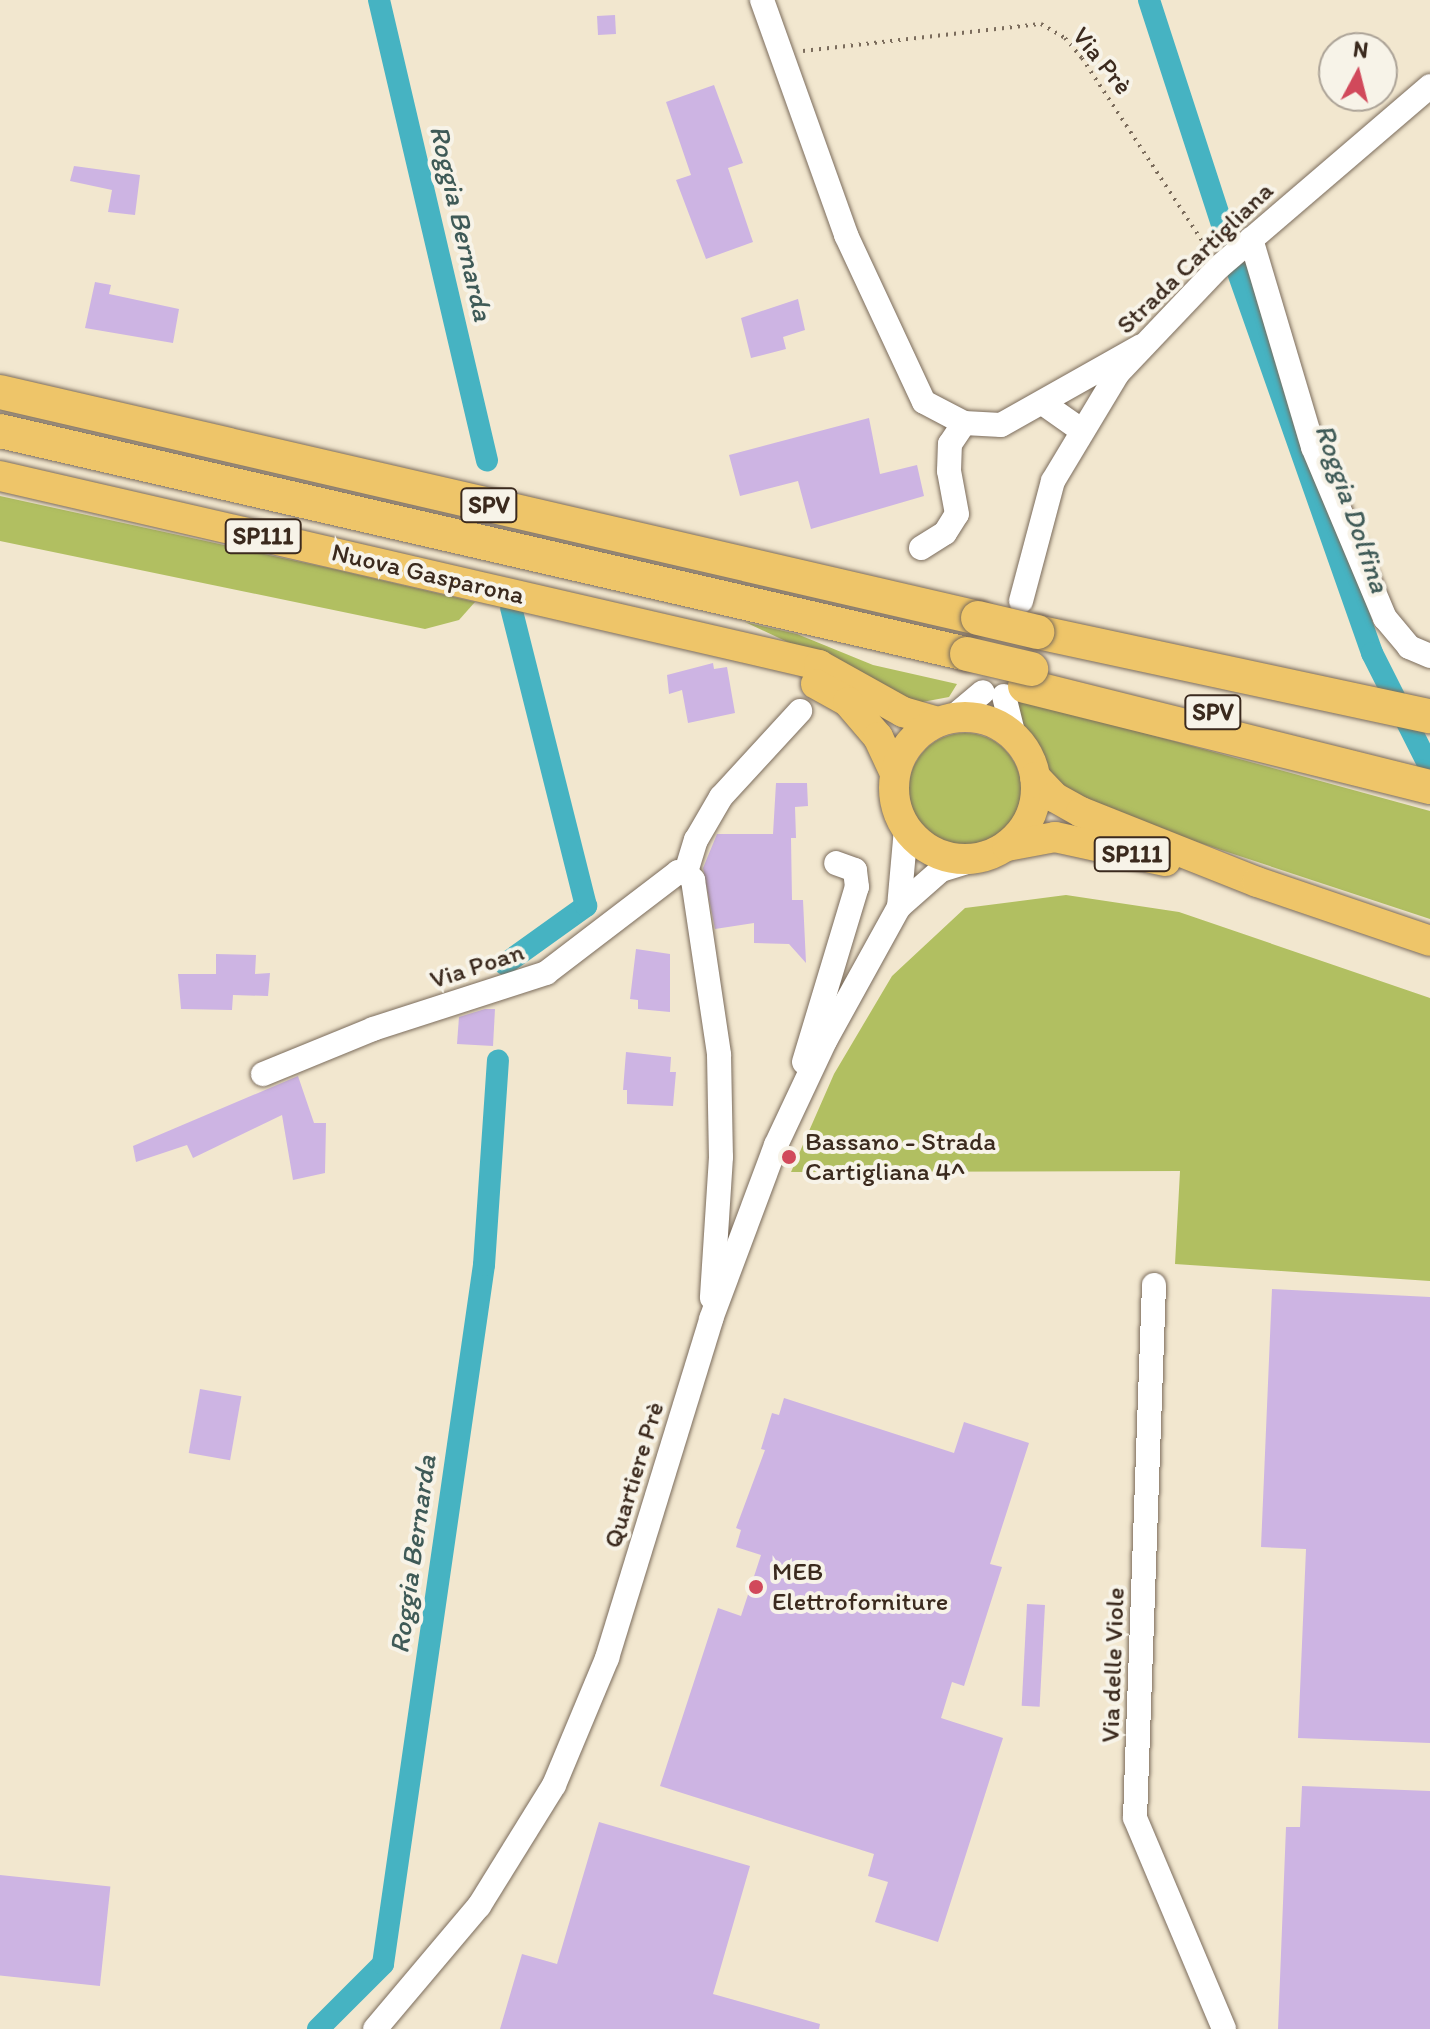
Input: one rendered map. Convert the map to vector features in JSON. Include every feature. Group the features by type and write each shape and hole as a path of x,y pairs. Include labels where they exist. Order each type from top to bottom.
{"highway":[{"name":"SPV","path":"0,392 1037,632 1374,708 1430,716"},
{"name":"SPV","path":"0,431 776,610 980,678 1031,669 1416,772"},
{"path":"980,678 1263,742 1416,772"}],"main road":[{"name":"Nuova Gasparona","path":"0,476 819,665 903,712 945,720 974,717 1014,736"},
{"name":"Nuova Gasparona","path":"762,654 848,702 878,737 894,772 895,802 906,829"},
{"path":"894,772 918,733 945,720"},
{"name":"SP111","path":"1014,736 1035,777 1054,797 1081,812 1257,882 1430,941"},
{"path":"1007,846 1030,815 1035,777"},
{"path":"906,829 937,854 978,859"},
{"name":"SP111","path":"978,859 1007,846 1055,837 1257,882"}],"street":[{"path":"762,0 846,235 924,402 964,423 1001,425 1044,404 1141,346"},
{"name":"Strada Cartigliana","path":"1021,601 1053,481 1081,430 1141,346 1219,267 1430,86"},
{"path":"1251,239 1313,447 1385,618 1409,647 1430,656"},
{"path":"1044,404 1081,430"},
{"path":"921,548 945,533 957,514 950,444 964,423"},
{"path":"945,720 980,678 1014,736"},
{"path":"711,1319 721,1157 719,1055 693,880 686,872 696,840 721,797 800,711"},
{"name":"Quartiere Prè","path":"899,907 906,829"},
{"name":"Quartiere Prè","path":"375,2029 479,1906 554,1785 607,1658 711,1319 776,1145 806,1081 899,907 941,870 978,859"},
{"path":"806,1081 805,1050 857,887 855,870 836,863"},
{"name":"Via Poan","path":"263,1074 373,1029 546,973 678,872 686,872"},
{"name":"Via delle Viole","path":"1154,1285 1135,1818 1224,2029"}],"path":[{"name":"Via Prè","path":"780,53 1041,24 1065,38 1082,58 1219,267"}],"green space":[{"path":"0,496 475,602 459,620 425,629 0,541"},
{"path":"745,622 797,634 873,665 957,684 949,697 917,703"},
{"path":"1016,698 1430,811 1430,919 1091,807 1046,779 1017,715"},
{"path":"965,733 986,737 1005,749 1017,768 1021,789 1017,810 1005,829 986,841 965,845 944,841 925,829 913,810 909,789 913,768 925,749 944,737"},
{"path":"1066,895 1179,912 1430,998 1430,1281 1175,1264 1180,1171 791,1172 834,1074 892,976 965,908"}],"building":[{"path":"615,15 616,34 598,35 597,16"},
{"path":"714,85 743,163 728,168 753,242 706,259 676,180 691,175 666,102"},
{"path":"74,166 140,175 135,215 108,212 112,190 70,181"},
{"path":"95,282 111,285 109,294 179,309 173,343 85,328"},
{"path":"798,299 805,330 783,337 786,349 751,358 741,318"},
{"path":"869,418 880,474 917,465 924,496 811,529 798,481 740,496 729,455"},
{"path":"713,663 714,669 727,667 735,713 688,723 682,690 669,694 667,675"},
{"path":"776,783 807,783 808,806 795,807 796,838 791,838 792,900 803,900 806,963 789,944 754,943 754,923 715,929 703,868 717,834 773,834"},
{"path":"636,949 670,954 670,1012 638,1009 638,1000 630,999"},
{"path":"216,954 256,955 255,974 270,973 268,996 233,995 232,1010 181,1009 178,974 216,974"},
{"path":"495,1009 493,1046 457,1044 459,1017"},
{"path":"626,1052 671,1057 670,1072 676,1072 673,1106 627,1104 627,1090 623,1090"},
{"path":"298,1076 314,1123 326,1123 325,1173 293,1180 282,1115 193,1158 187,1145 136,1162 133,1146"},
{"path":"1272,1289 1430,1297 1430,1743 1298,1738 1306,1549 1261,1547"},
{"path":"200,1389 241,1396 230,1460 189,1453"},
{"path":"784,1398 954,1453 964,1422 1029,1443 990,1564 1002,1567 964,1686 952,1682 941,1718 1003,1738 938,1942 875,1922 888,1882 868,1876 874,1854 660,1786 718,1608 741,1616 761,1555 736,1547 741,1530 736,1528 765,1450 761,1449 772,1413 779,1415"},
{"path":"1027,1604 1045,1605 1040,1707 1022,1706"},
{"path":"1302,1786 1430,1791 1430,2029 1278,2029 1286,1827 1300,1827"},
{"path":"599,1822 750,1866 713,1994 820,2024 819,2029 500,2029 522,1954 557,1964"},
{"path":"0,1875 110,1887 100,1986 0,1976"}],"waterway":[{"name":"Roggia Bernarda","path":"379,0 487,461"},
{"name":"Roggia Dolfina","path":"1149,0 1225,234"},
{"name":"Roggia Dolfina","path":"1234,261 1372,653 1430,768"},
{"name":"Roggia Bernarda","path":"505,964 586,906 511,608"},
{"name":"Roggia Bernarda","path":"318,2029 383,1964 484,1265 498,1060"}],"place":[{"name":"Bassano - Strada Cartigliana 4^","path":"789,1157"},
{"name":"MEB Elettroforniture","path":"756,1587"}]}
